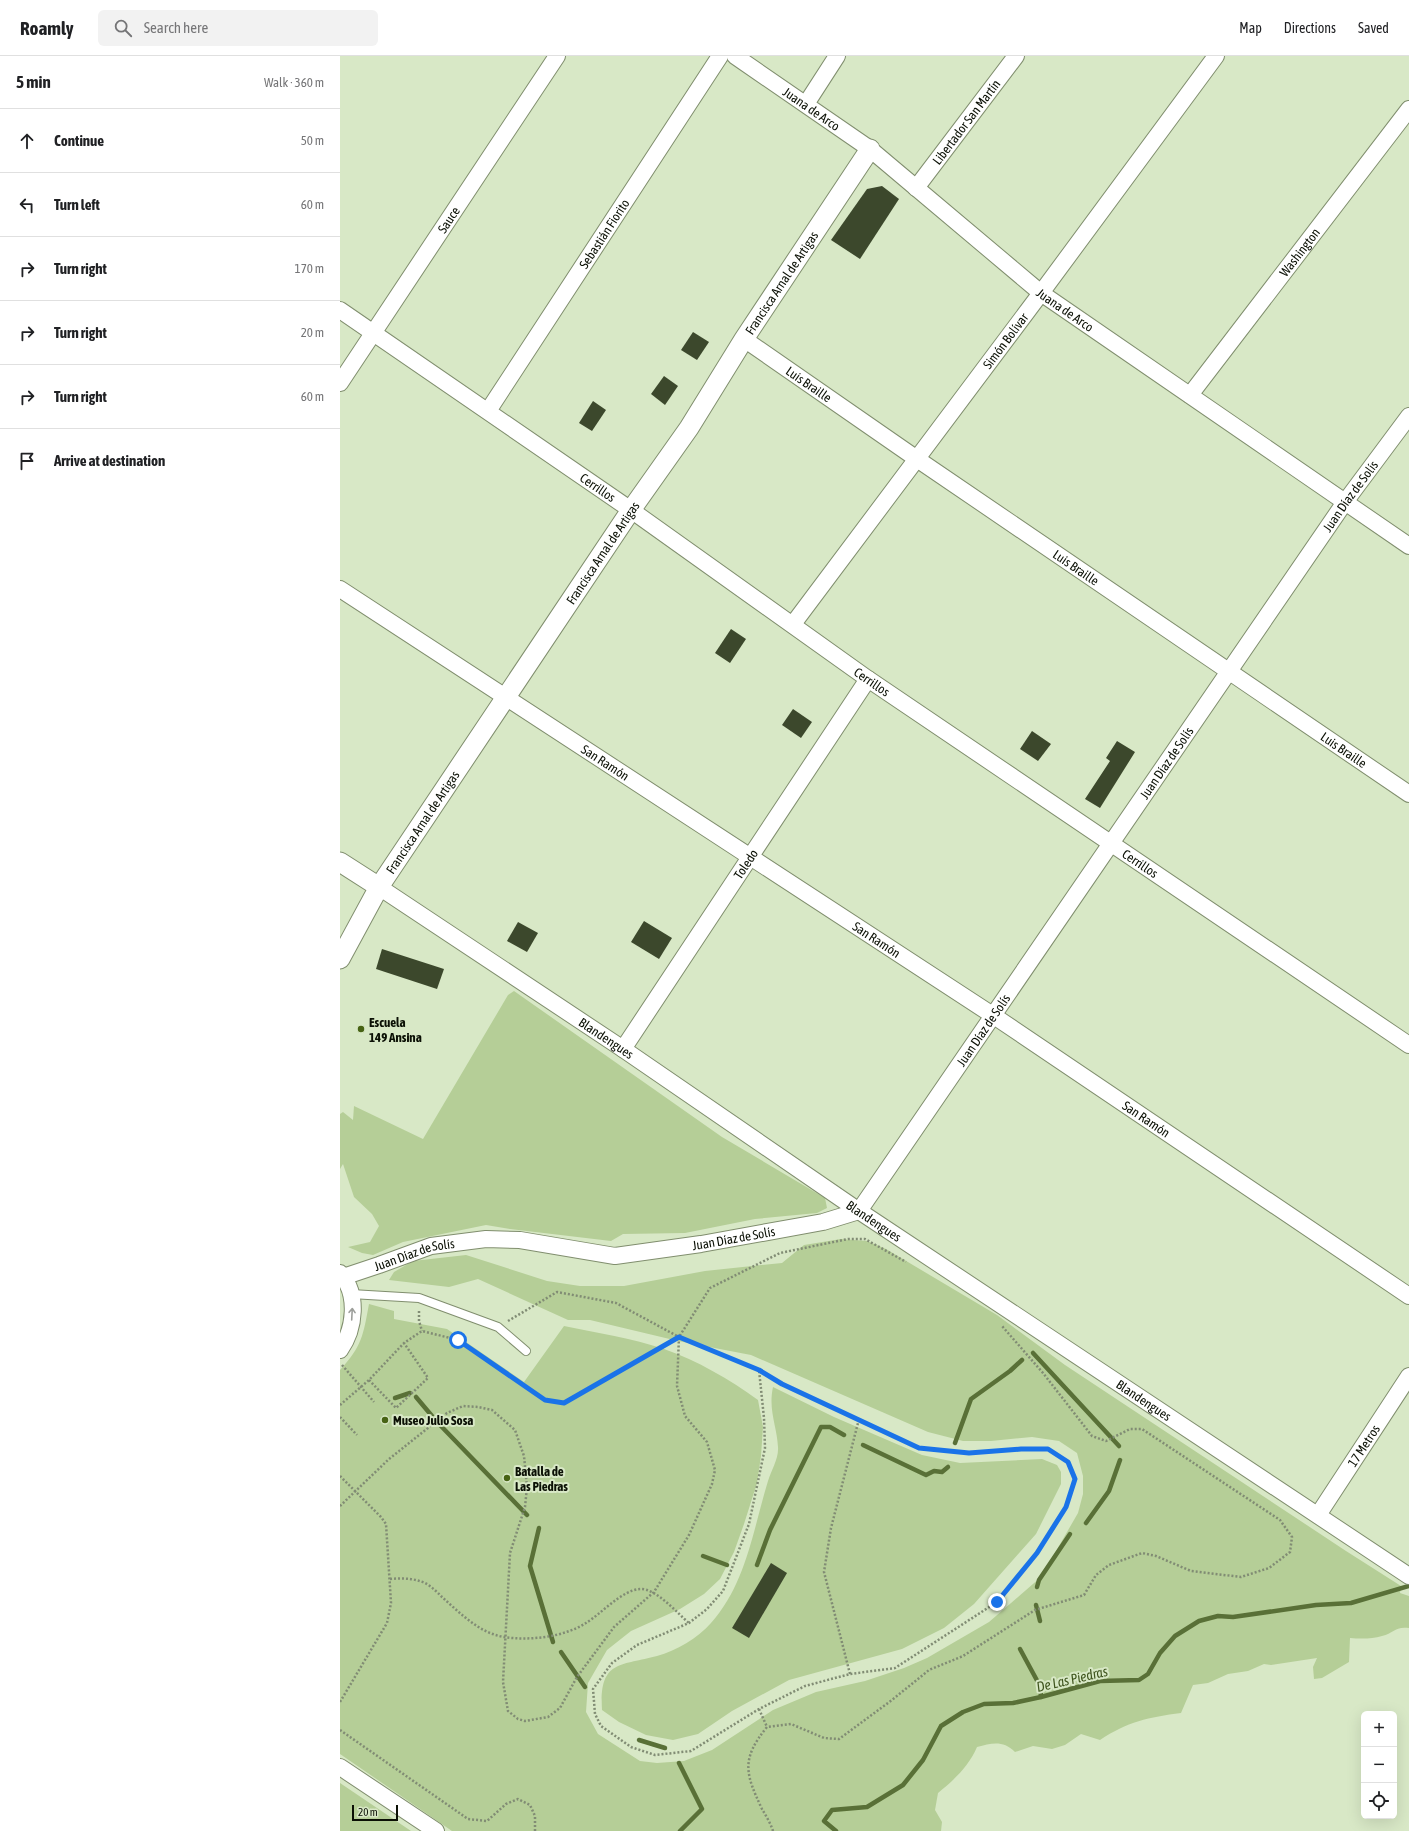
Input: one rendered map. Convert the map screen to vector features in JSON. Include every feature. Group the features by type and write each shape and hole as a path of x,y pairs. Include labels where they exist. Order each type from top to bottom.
{"street":[{"name":"Sauce","path":"340,383 557,56"},
{"name":"Sebastián Fiorito","path":"488,411 720,56"},
{"name":"Juana de Arco","path":"735,56 870,149 1041,293 1409,546"},
{"path":"806,104 837,56"},
{"name":"Libertador San Martín","path":"916,188 1016,56"},
{"name":"Simón Bolívar","path":"793,624 1041,293 1216,56"},
{"name":"Washington","path":"1190,395 1409,109"},
{"name":"Francisca Arnal de Artigas","path":"340,959 379,888 630,510 689,428 744,339 870,149"},
{"name":"Cerrillos","path":"340,310 630,510 793,624 868,679 1409,1045"},
{"name":"Luis Braille","path":"744,339 917,459 1409,794"},
{"name":"Juan Díaz de Solís","path":"342,1275 438,1245 486,1239 520,1240 615,1256 701,1244 823,1222 859,1211 1345,502 1409,416"},
{"name":"San Ramón","path":"340,589 994,1016 1409,1296"},
{"name":"Toledo","path":"623,1049 751,858 868,679"},
{"name":"Blandengues","path":"340,862 623,1049 859,1211 1408,1576"},
{"path":"340,1350 351,1328 353,1311 351,1294 342,1275"},
{"name":"17 Metros","path":"1318,1515 1409,1376"},
{"path":"340,1767 436,1831"}],"lane":[{"path":"351,1294 419,1298 498,1327 526,1351"}],"path":[{"path":"340,1405 369,1380 404,1343 422,1331 458,1340 545,1400 564,1403 679,1337 710,1288 780,1253 848,1239 865,1239 910,1264"},
{"path":"498,1327 557,1292 616,1303 679,1337 759,1370 782,1384 860,1419 919,1448 969,1453 1021,1449 1048,1449 1068,1462 1075,1479 1066,1507 1037,1553 997,1602 895,1668 850,1674 805,1686 759,1709 691,1751 655,1755 631,1747 601,1726 595,1714 593,1690 612,1663 637,1646 689,1623 707,1609 723,1591 749,1524 765,1448 764,1418 759,1370"},
{"path":"419,1298 419,1321 422,1331"},
{"path":"773,1831 750,1784 748,1755 754,1743 766,1727 791,1724 824,1738 839,1739 892,1700 929,1670 963,1656 1034,1610 1084,1595 1096,1575 1109,1565 1142,1553 1156,1556 1191,1570 1241,1577 1269,1568 1290,1552 1292,1537 1280,1520 1142,1429 1130,1429 1106,1441 1092,1436 1043,1373 1000,1323"},
{"path":"340,1506 389,1459 433,1423 447,1413 463,1406 492,1410 516,1430 524,1456 527,1487 525,1508 510,1554 504,1637 503,1682 508,1711 518,1720 525,1721 548,1717 560,1708 577,1677 614,1627 654,1592 689,1535 712,1484 715,1470 707,1442 686,1416 677,1386 679,1337"},
{"path":"369,1380 396,1408 428,1378 404,1343"},
{"path":"340,1363 374,1402"},
{"path":"340,1417 358,1435"},
{"path":"850,1674 824,1572 831,1528 860,1419"},
{"path":"340,1476 381,1517 386,1524 391,1603 387,1623 340,1702"},
{"path":"390,1579 411,1578 426,1584 486,1632 504,1637 543,1638 555,1635 586,1624 627,1593 640,1589 654,1592 689,1623"},
{"path":"759,1709 766,1727"},
{"path":"340,1730 468,1819 487,1821 506,1804 518,1799 530,1805 535,1816 535,1831"}],"green space":[{"path":"514,991 722,1137 825,1198 827,1208 817,1213 755,1219 685,1233 623,1234 611,1241 486,1225 403,1242 373,1255 362,1253 348,1247 370,1242 379,1226 372,1214 354,1197 343,1164 340,1169 340,1114 343,1112 353,1120 354,1106 423,1139 508,995"},
{"path":"841,1239 867,1241 886,1249 997,1315 1065,1365 1401,1586 1400,1593 1409,1596 1409,1628 1397,1629 1386,1635 1374,1638 1350,1638 1349,1662 1322,1678 1314,1679 1313,1667 1317,1658 1271,1665 1264,1664 1248,1671 1228,1674 1208,1683 1193,1685 1181,1713 1139,1721 1100,1740 1081,1734 1065,1745 1052,1749 1033,1746 1015,1752 1011,1748 1002,1744 988,1744 977,1747 970,1760 960,1772 938,1793 935,1810 942,1822 941,1831 452,1831 340,1754 340,1370 357,1347 363,1333 369,1304 394,1311 394,1319 447,1329 524,1382 564,1326 614,1336 664,1349 713,1371 758,1400 763,1427 757,1483 734,1552 720,1579 704,1594 680,1609 631,1631 607,1650 588,1683 586,1712 598,1734 640,1761 657,1763 684,1761 712,1750 773,1710 816,1692 865,1681 904,1668 927,1658 989,1622 1041,1577 1078,1513 1083,1494 1083,1476 1077,1453 1059,1441 1032,1437 991,1441 963,1441 928,1432 751,1355 678,1341 590,1320 568,1320 478,1279 449,1287 389,1280 394,1272 413,1261 466,1255 547,1281 580,1286 624,1286 705,1271 782,1263 804,1245"},
{"path":"773,1387 834,1417 922,1455 960,1463 1042,1459 1057,1465 1061,1472 1061,1484 1036,1534 974,1604 944,1628 902,1649 789,1680 732,1711 698,1734 673,1740 646,1735 619,1722 602,1710 604,1682 608,1674 614,1668 623,1664 664,1654 693,1639 711,1623 723,1608 733,1591 747,1556 778,1451 773,1418"},
{"path":"340,1783 411,1831 340,1831"}],"building":[{"path":"882,186 899,199 860,259 831,240 867,189"},
{"path":"693,332 709,342 697,360 681,350"},
{"path":"664,376 678,386 665,405 651,394"},
{"path":"593,401 606,410 592,431 579,423"},
{"path":"731,629 746,639 730,663 715,653"},
{"path":"793,709 812,722 801,738 782,725"},
{"path":"1032,731 1051,744 1038,761 1020,749"},
{"path":"1117,741 1135,752 1100,808 1085,799 1110,761 1106,758"},
{"path":"644,921 672,938 659,959 631,942"},
{"path":"518,922 538,933 527,952 507,941"},
{"path":"382,949 444,969 437,989 376,969"},
{"path":"771,1563 787,1573 749,1638 732,1628"}],"waterway":[{"path":"1033,1353 1119,1446"},
{"path":"955,1443 971,1399 1010,1371 1022,1360"},
{"path":"395,1398 410,1393"},
{"path":"416,1397 432,1416"},
{"path":"440,1425 527,1515"},
{"path":"757,1565 770,1530 821,1427 830,1427 844,1435"},
{"path":"863,1445 926,1475 934,1471 942,1472 948,1467"},
{"path":"1086,1523 1109,1491 1120,1460"},
{"path":"539,1528 530,1566 553,1642"},
{"path":"1037,1587 1039,1580 1070,1534"},
{"path":"703,1556 727,1565"},
{"name":"De Las Piedras","path":"836,1831 824,1821 832,1810 867,1807 903,1785 923,1760 941,1726 963,1712 984,1704 1013,1703 1100,1681 1139,1680 1148,1674 1160,1653 1175,1636 1199,1621 1218,1616 1233,1617 1316,1605 1351,1603 1409,1586"},
{"path":"1036,1605 1040,1621"},
{"path":"1020,1649 1040,1686 1041,1697"},
{"path":"561,1652 585,1687"},
{"path":"639,1740 665,1748"},
{"path":"679,1763 702,1809 680,1831"}],"place":[{"name":"Escuela 149 Ansina","path":"361,1029"},
{"name":"Museo Julio Sosa","path":"385,1420"},
{"name":"Batalla de Las Piedras","path":"507,1478"}],"route":[{"path":"458,1340 545,1400 564,1403 679,1337 759,1370 782,1384 860,1419 919,1448 969,1453 1021,1449 1048,1449 1068,1462 1075,1479 1066,1507 1037,1553 997,1602"}]}
